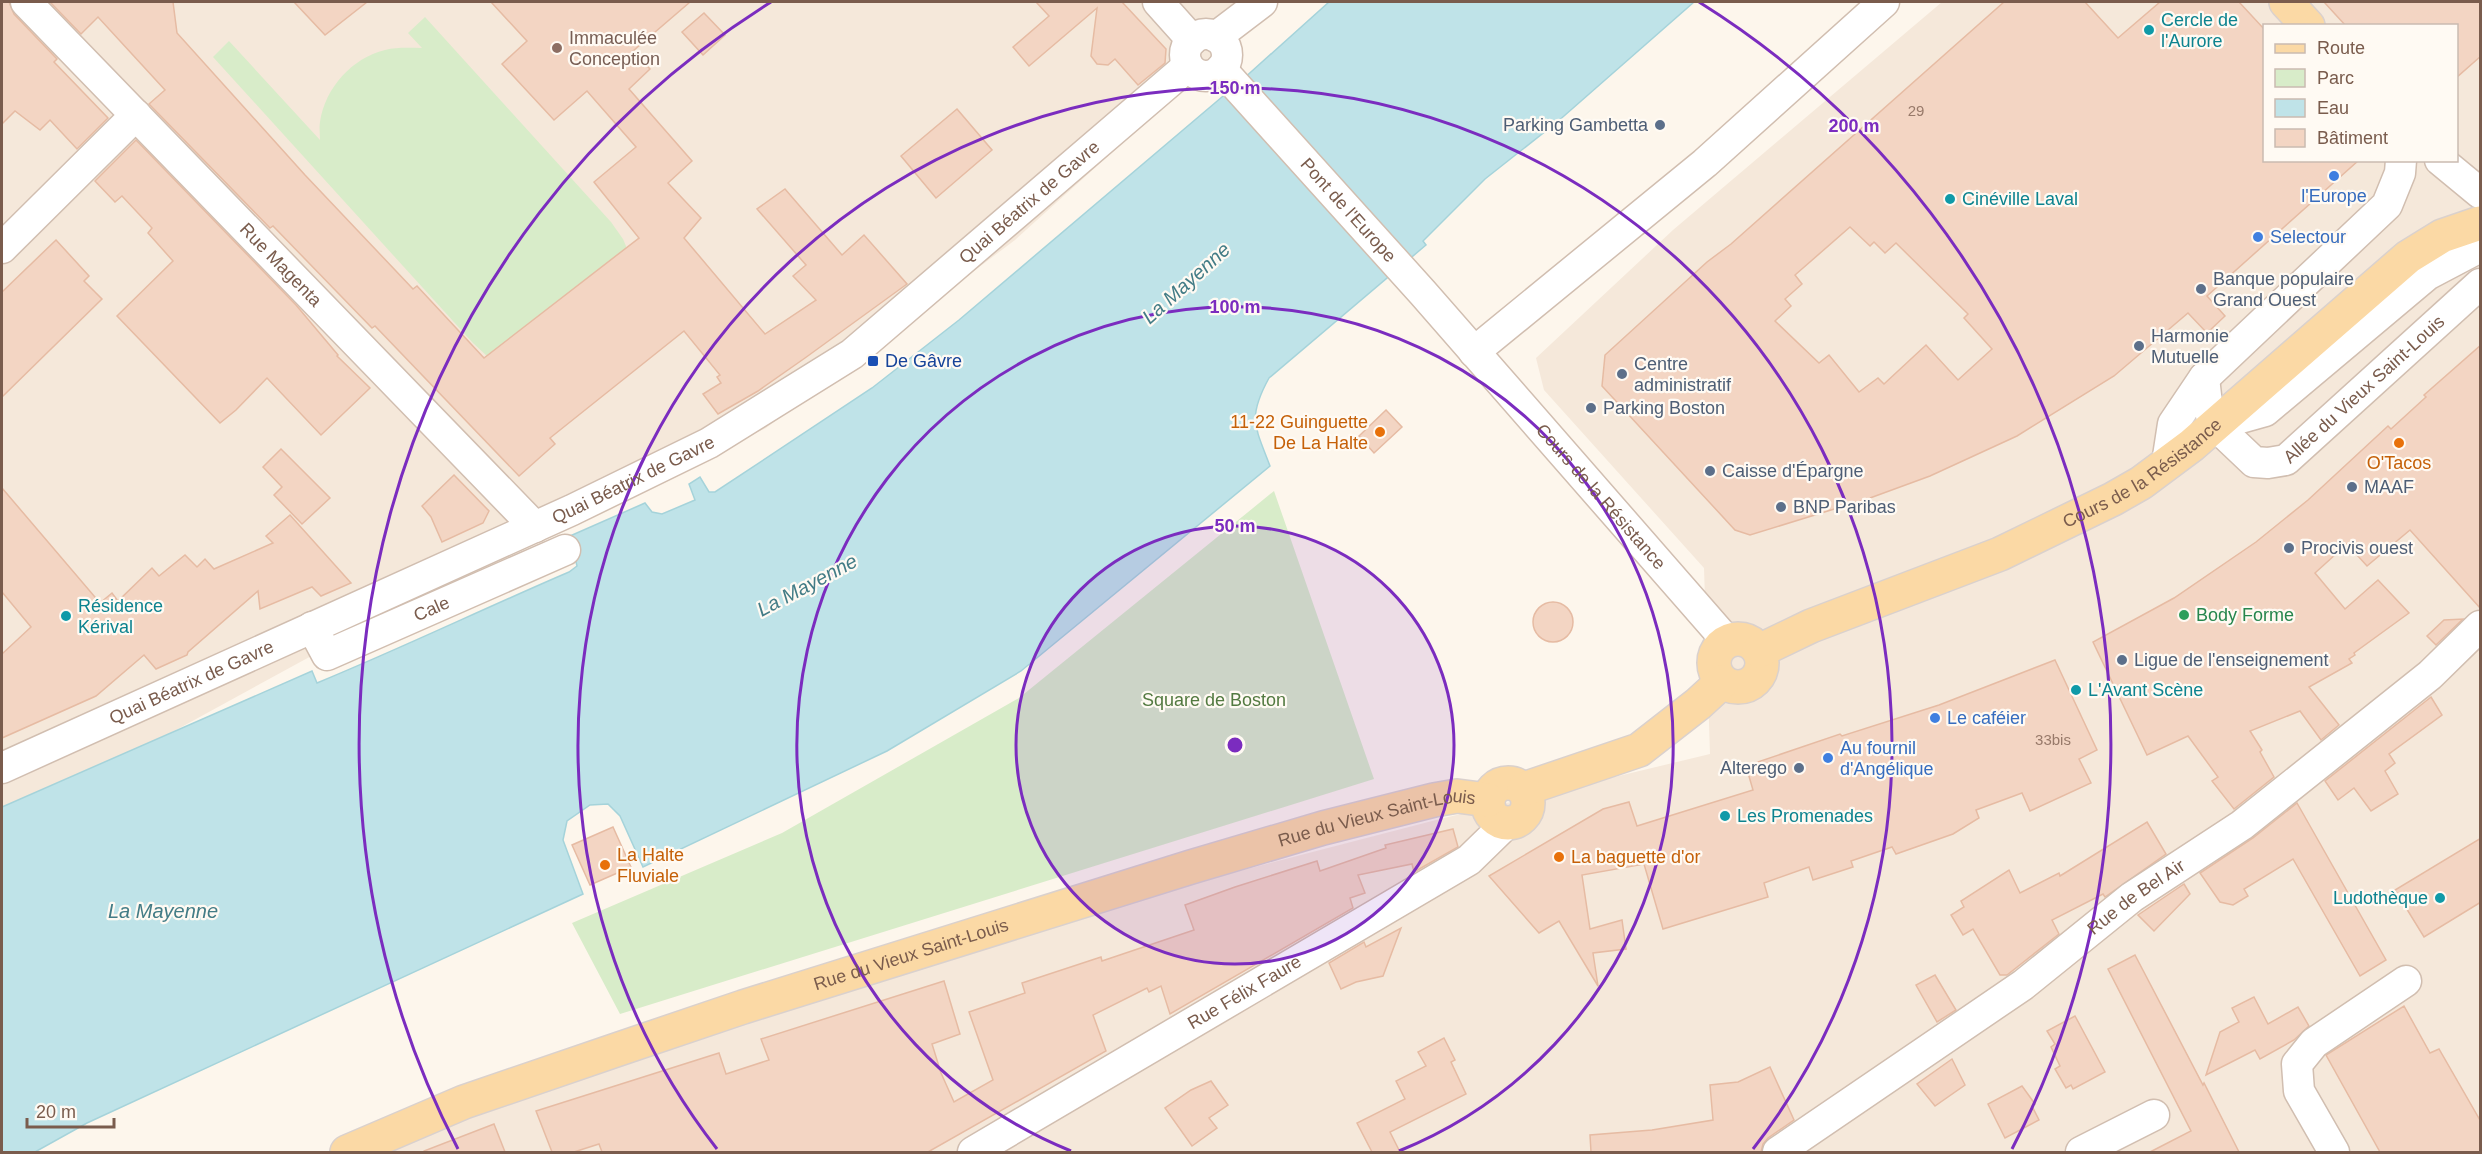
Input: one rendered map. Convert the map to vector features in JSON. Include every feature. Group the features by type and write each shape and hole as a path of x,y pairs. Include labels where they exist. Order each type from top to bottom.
{"main road":[{"path":"2286,2 2306,24"},
{"name":"Cours de la Résistance","path":"1759,651 1811,626 2000,554 2113,499 2167,464 2215,425 2408,257 2442,236 2481,223"},
{"path":"1734,639 1748,641 1759,651 1762,666 1760,674 1750,685 1736,688 1722,682 1717,676 1713,660 1720,646 1726,641 1734,639"},
{"path":"1498,812 1521,820 1529,802 1524,789 1639,750 1698,704 1722,682"},
{"name":"Rue du Vieux Saint-Louis","path":"347,1152 464,1102 743,1007 1323,828 1457,796 1498,812"}],"street":[{"name":"Rue Magenta","path":"26,2 535,527"},
{"path":"1158,2 1199,48"},
{"name":"Quai Béatrix de Gavre","path":"2,768 535,527 709,443 852,354 1199,48 1262,2"},
{"path":"1474,352 1705,163 1884,2"},
{"name":"Pont de l'Europe","path":"1199,48 1198,74 1204,76 1221,69 1474,352"},
{"path":"2,248 136,115"},
{"path":"2167,464 2173,424 2204,378 2386,205 2400,173 2401,162"},
{"path":"2442,162 2481,193"},
{"path":"2204,378 2207,404 2215,425 2265,411 2427,275 2481,247"},
{"name":"Allée du Vieux Saint-Louis","path":"2215,425 2254,462 2268,463 2286,460 2481,284"},
{"name":"Cours de la Résistance","path":"1474,352 1726,641"},
{"name":"Cale","path":"312,627 327,656 565,550"},
{"name":"Rue de Bel Air","path":"1778,1152 2023,985 2132,897 2242,825 2430,675 2481,626"},
{"name":"Rue Félix Faure","path":"973,1152 1468,860 1498,812"},
{"path":"2334,1152 2299,1091 2297,1064 2314,1043 2406,981"},
{"path":"2082,1152 2154,1115"}],"shaded area":[{"path":"2,2 1279,2 1015,240 766,428 489,559 2,825"},
{"path":"1942,2 2480,2 2480,1152 331,1152 1201,881 1436,820 1710,754 1704,568 1544,390 1536,358 1673,230"}],"green space":[{"path":"425,17 611,222 623,239 631,258 488,357 213,57 229,41 320,140 323,109 334,86 342,76 351,67 373,54 394,48 422,48 408,33"},
{"name":"Square de Boston","path":"1274,491 1374,779 620,1014 572,923 782,833 1019,698"}],"water":[{"name":"La Mayenne","path":"1329,2 1694,2 1556,123 1485,179 1423,241 1426,245 1269,378 1258,403 1256,422 1260,441 1270,466 1021,671 887,751 643,867 620,816 608,804 590,805 567,821 563,840 583,894 87,1123 35,1152 2,1152 2,807 312,671 317,683 569,572 577,566 570,536 645,503 652,512 662,514 695,500 689,484 700,477 709,492 715,492 872,388 959,320 1242,80"}],"building":[{"path":"2,2 9,2 14,14 57,59 54,62 108,118 77,149 50,120 40,130 15,111 2,124"},
{"path":"50,2 173,2 177,33 305,175 413,289 417,286 484,358 639,238 594,182 636,147 587,91 554,120 502,64 527,41 491,2 690,2 633,51 650,69 629,89 692,161 668,183 701,218 684,238 765,334 816,300 793,276 806,265 757,209 785,189 842,255 864,235 907,284 758,391 718,414 703,394 721,383 717,377 720,375 684,331 550,438 555,444 519,476 375,326 372,328 273,226 270,228 149,104 165,90 98,17 81,34"},
{"path":"294,2 367,2 325,35"},
{"path":"1036,2 1122,2 1166,49 1165,63 1138,85 1115,59 1108,65 1097,64 1091,56 1097,8 1029,66 1013,47 1049,16"},
{"path":"2004,2 2085,2 2118,38 2160,2 2239,2 2263,28 2263,162 2357,162 2207,296 2225,316 2207,333 2188,313 2114,376 2017,436 1930,476 1870,498 1750,535 1735,530 1602,386 1605,355 1707,262 1731,244","holes":["1850,227 1870,246 1874,242 1885,253 1896,243 1968,314 1964,318 1992,349 1958,380 1926,345 1884,384 1878,378 1859,392 1829,355 1819,363 1775,321 1791,306 1785,299 1802,284 1795,275"]},
{"path":"2324,2 2481,2 2481,56 2458,76 2458,24 2344,24"},
{"path":"704,13 725,35 703,55 682,32"},
{"path":"957,109 992,150 936,198 901,156"},
{"path":"136,140 296,305 337,356 370,388 321,435 267,378 220,423 117,316 173,261 148,233 152,228 122,196 115,202 95,181"},
{"path":"56,240 89,276 84,281 102,299 2,397 2,292"},
{"path":"2481,345 2481,609 2410,530 2367,566 2347,544 2315,573 2345,609 2378,580 2409,613 2354,653 2355,655 2349,659 2352,663 2309,687 2339,725 2321,740 2300,711 2250,731 2262,750 2260,752 2274,777 2234,809 2212,781 2218,777 2188,736 2147,755 2093,642 2174,598 2256,542 2308,500 2388,426 2391,429 2426,397 2424,395"},
{"name":"11-22 Guinguette De La Halte","path":"1386,410 1402,427 1374,453 1359,436"},
{"path":"281,449 330,498 302,524 274,495 282,487 263,467"},
{"path":"454,475 489,511 483,523 442,542 431,517 422,506"},
{"path":"2,488 100,603 112,593 118,601 152,568 159,576 185,555 197,567 205,559 214,569 273,543 266,536 290,515 351,583 321,596 312,587 260,609 258,591 187,655 156,669 144,655 96,696 2,738 2,654 31,627 2,592"},
{"path":"1553,602 1567,608 1573,622 1567,636 1553,642 1539,636 1533,622 1539,608"},
{"path":"2463,619 2436,645 2427,636 2444,620"},
{"path":"2055,660 2097,750 2079,759 2091,783 2030,811 2022,793 1976,810 1979,818 1953,834 1896,854 1892,847 1851,861 1853,867 1813,880 1809,867 1764,883 1768,897 1663,929 1644,864 1582,875 1590,929 1622,920 1626,949 1593,953 1598,986 1559,921 1539,933 1489,876 1603,809 1629,802 1637,826 1753,790 1746,766 1840,734 1842,736 1939,705"},
{"path":"2431,697 2442,715 2389,754 2395,763 2385,771 2398,794 2371,811 2354,788 2338,800 2325,781"},
{"path":"2297,803 2386,960 2360,976 2293,859 2244,889 2248,896 2233,905 2220,902 2200,873 2253,838"},
{"path":"2147,822 2166,854 2105,897 2103,894 2052,920 2059,934 2007,975 2000,975 1973,929 1963,935 1951,915 1964,907 1961,901 2009,870 2020,893 2059,873 2060,876"},
{"path":"613,827 631,867 590,885 572,845"},
{"path":"1453,829 1458,847 1414,872 1412,864 1358,875 1365,893 1350,898 1353,908 1170,1014 1161,986 1149,992 1147,988 1093,1015 1106,1051 928,1152 602,1152 599,1144 574,1152 552,1152 536,1111 719,1053 726,1074 769,1060 761,1039 944,981 960,1034 932,1044 941,1073 954,1102 993,1080 969,1012 1025,993 1022,983 1101,957 1102,961 1194,930 1185,905 1235,887 1317,861 1320,871 1386,848 1385,845"},
{"path":"2481,838 2481,902 2424,937 2395,890"},
{"path":"2184,884 2190,894 2154,931 2138,915"},
{"path":"1401,928 1383,976 1356,982 1341,989 1329,963 1364,942 1366,947"},
{"path":"2135,955 2239,1152 2150,1152 2191,1131 2108,969"},
{"path":"1935,975 1956,1010 1937,1022 1916,985"},
{"path":"2254,997 2268,1024 2298,1007 2309,1026 2294,1040 2260,1059 2255,1050 2206,1075 2220,1032 2239,1022 2232,1008"},
{"path":"2404,1006 2430,1053 2439,1049 2481,1122 2481,1152 2380,1152 2326,1055"},
{"path":"2075,1016 2105,1072 2073,1089 2071,1085 2066,1088 2055,1069 2060,1066 2051,1047 2055,1044 2047,1031"},
{"path":"1444,1038 1455,1060 1451,1062 1466,1094 1390,1132 1400,1152 1372,1152 1357,1123 1405,1099 1396,1081 1426,1066 1418,1052"},
{"path":"1952,1059 1965,1085 1935,1106 1917,1084"},
{"path":"1770,1067 1794,1120 1768,1138 1761,1152 1591,1152 1590,1135 1652,1130 1713,1120 1710,1085 1738,1082"},
{"path":"1211,1081 1228,1105 1209,1118 1217,1128 1192,1146 1165,1108 1191,1090"},
{"path":"2022,1086 2035,1104 2032,1106 2039,1120 2005,1138 1988,1104"},
{"path":"494,1124 505,1152 424,1152 424,1151"}],"place":[{"name":"Cercle de l'Aurore","path":"2149,30"},
{"name":"Immaculée Conception","path":"557,48"},
{"name":"Parking Gambetta","path":"1660,125"},
{"name":"l'Europe","path":"2334,176"},
{"name":"Cinéville Laval","path":"1950,199"},
{"name":"Selectour","path":"2258,237"},
{"name":"Banque populaire Grand Ouest","path":"2201,289"},
{"name":"Harmonie Mutuelle","path":"2139,346"},
{"name":"De Gâvre","path":"873,361"},
{"name":"Centre administratif","path":"1622,374"},
{"name":"Parking Boston","path":"1591,408"},
{"name":"11-22 Guinguette De La Halte","path":"1380,432"},
{"name":"O'Tacos","path":"2399,443"},
{"name":"Caisse d'Épargne","path":"1710,471"},
{"name":"MAAF","path":"2352,487"},
{"name":"BNP Paribas","path":"1781,507"},
{"name":"Procivis ouest","path":"2289,548"},
{"name":"Body Forme","path":"2184,615"},
{"name":"Résidence Kérival","path":"66,616"},
{"name":"Ligue de l'enseignement","path":"2122,660"},
{"name":"L'Avant Scène","path":"2076,690"},
{"name":"Le caféier","path":"1935,718"},
{"name":"Au fournil d'Angélique","path":"1828,758"},
{"name":"Alterego","path":"1799,768"},
{"name":"Les Promenades","path":"1725,816"},
{"name":"La baguette d'or","path":"1559,857"},
{"name":"La Halte Fluviale","path":"605,865"},
{"name":"Ludothèque","path":"2440,898"}]}
